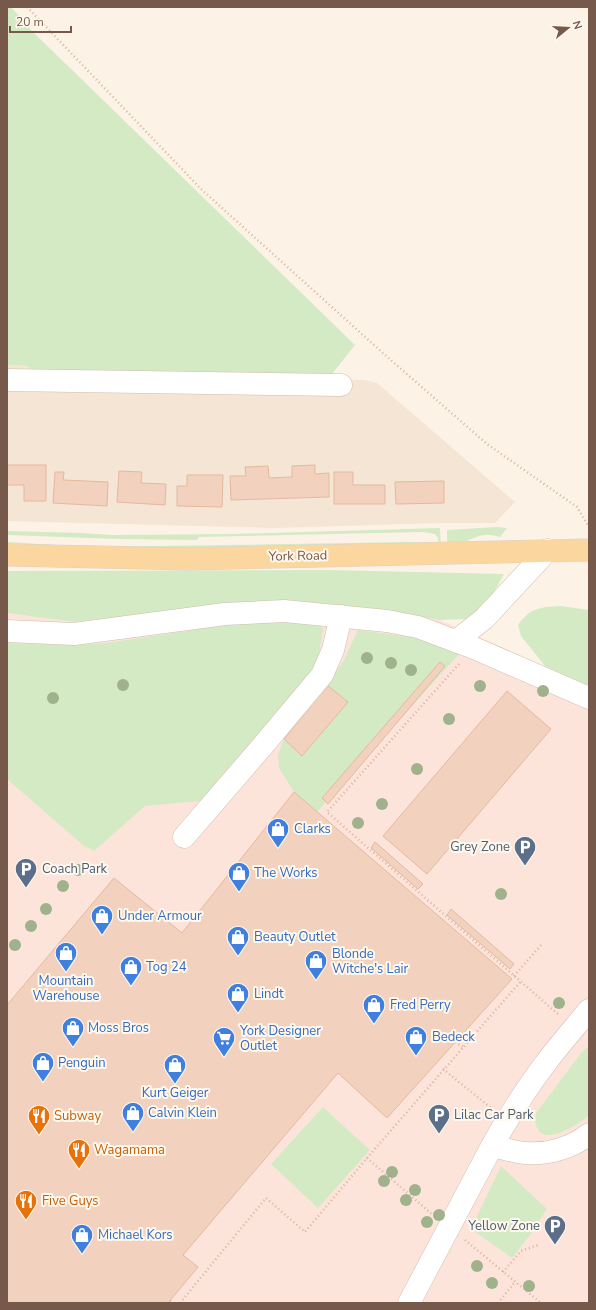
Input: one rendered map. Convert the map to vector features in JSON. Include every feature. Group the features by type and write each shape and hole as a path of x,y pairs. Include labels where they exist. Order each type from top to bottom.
{"main road":[{"name":"York Road","path":"7,555 188,559 589,550"}],"street":[{"path":"7,380 341,385"},
{"path":"460,650 485,618 548,550"},
{"path":"7,631 74,634 224,614 284,611 387,621 418,627 460,650 488,653 589,698"},
{"path":"184,838 322,675 333,650 341,616"},
{"path":"409,1303 492,1146 524,1092 547,1061 589,1010"},
{"path":"492,1146 525,1153 549,1153 580,1141 589,1134"}],"path":[{"path":"26,7 202,189 385,355 487,444 577,507 588,523 589,527"},
{"path":"460,650 327,812 574,1028"},
{"path":"514,976 542,944"},
{"path":"180,1303 266,1198 305,1232 462,1047 521,981"},
{"path":"456,1042 462,1047"},
{"path":"368,1158 540,1303"},
{"path":"503,1272 521,1251 538,1245"},
{"path":"498,1303 515,1282"}],"shaded area":[{"path":"7,365 27,366 33,371 364,380 377,383 515,502 495,523 439,523 276,528 7,521"},
{"path":"333,604 440,620 589,686 589,1303 7,1303 7,613 75,622 214,605"}],"green space":[{"path":"7,7 11,7 33,32 355,345 328,379 33,371 27,366 7,365"},
{"path":"497,527 507,528 500,537 486,535 479,536 462,543 447,543 447,530"},
{"path":"440,528 441,549 439,550 438,538 435,534 423,532 199,537 197,540 7,535 7,531 112,535 233,534"},
{"path":"7,542 90,547 422,543 155,549 7,547"},
{"path":"329,570 504,574 487,605 469,619 440,620 333,604 214,605 75,622 7,613 7,571"},
{"path":"560,606 589,610 589,686 545,666 521,636 518,625 527,615 541,608"},
{"path":"253,621 319,622 323,630 317,666 200,801 145,806 94,851 84,846 7,779 7,643 77,645 106,643"},
{"path":"358,630 418,638 459,654 317,812 294,792 279,768 278,755 284,739 327,685 344,660"},
{"path":"589,1046 589,1115 582,1121 564,1131 547,1135 540,1132 536,1125 536,1113 581,1053"},
{"path":"323,1107 370,1150 318,1208 271,1164"},
{"path":"501,1166 547,1209 530,1235 512,1258 471,1229"}],"building":[{"path":"7,465 46,465 46,501 24,501 24,485 7,485"},
{"path":"315,465 315,474 329,473 329,497 231,500 230,476 246,476 245,467 268,466 269,478 292,477 292,466"},
{"path":"119,471 142,472 141,483 166,484 165,505 117,502"},
{"path":"55,472 64,472 63,480 108,482 107,506 53,503"},
{"path":"334,472 353,472 353,485 385,485 385,504 334,504"},
{"path":"187,475 223,475 222,507 177,506 177,486 187,486"},
{"path":"444,481 444,503 396,504 395,482"},
{"path":"440,662 445,666 328,804 322,798"},
{"path":"327,685 348,702 302,756 284,739"},
{"path":"507,691 551,729 427,874 383,836"},
{"name":"York Designer Outlet","path":"294,792 512,979 387,1118 338,1073 183,1255 198,1267 168,1303 7,1303 7,1005 114,878 182,933"},
{"path":"375,842 423,884 418,889 371,848"},
{"path":"451,909 514,964 510,969 447,915"}],"place":[{"name":"Clarks","path":"278,848"},
{"name":"Grey Zone","path":"525,866"},
{"name":"Coach Park","path":"26,888"},
{"name":"The Works","path":"239,892"},
{"name":"Under Armour","path":"102,936"},
{"name":"Beauty Outlet","path":"238,956"},
{"name":"Mountain Warehouse","path":"66,972"},
{"name":"Blonde Witche's Lair","path":"316,980"},
{"name":"Tog 24","path":"131,986"},
{"name":"Lindt","path":"238,1014"},
{"name":"Fred Perry","path":"374,1024"},
{"name":"Moss Bros","path":"73,1048"},
{"name":"Bedeck","path":"416,1056"},
{"name":"York Designer Outlet","path":"224,1058"},
{"name":"Penguin","path":"43,1082"},
{"name":"Kurt Geiger","path":"175,1084"},
{"name":"Calvin Klein","path":"133,1132"},
{"name":"Lilac Car Park","path":"439,1134"},
{"name":"Subway","path":"39,1136"},
{"name":"Wagamama","path":"79,1170"},
{"name":"Five Guys","path":"26,1220"},
{"name":"Yellow Zone","path":"555,1246"},
{"name":"Michael Kors","path":"82,1254"}]}
